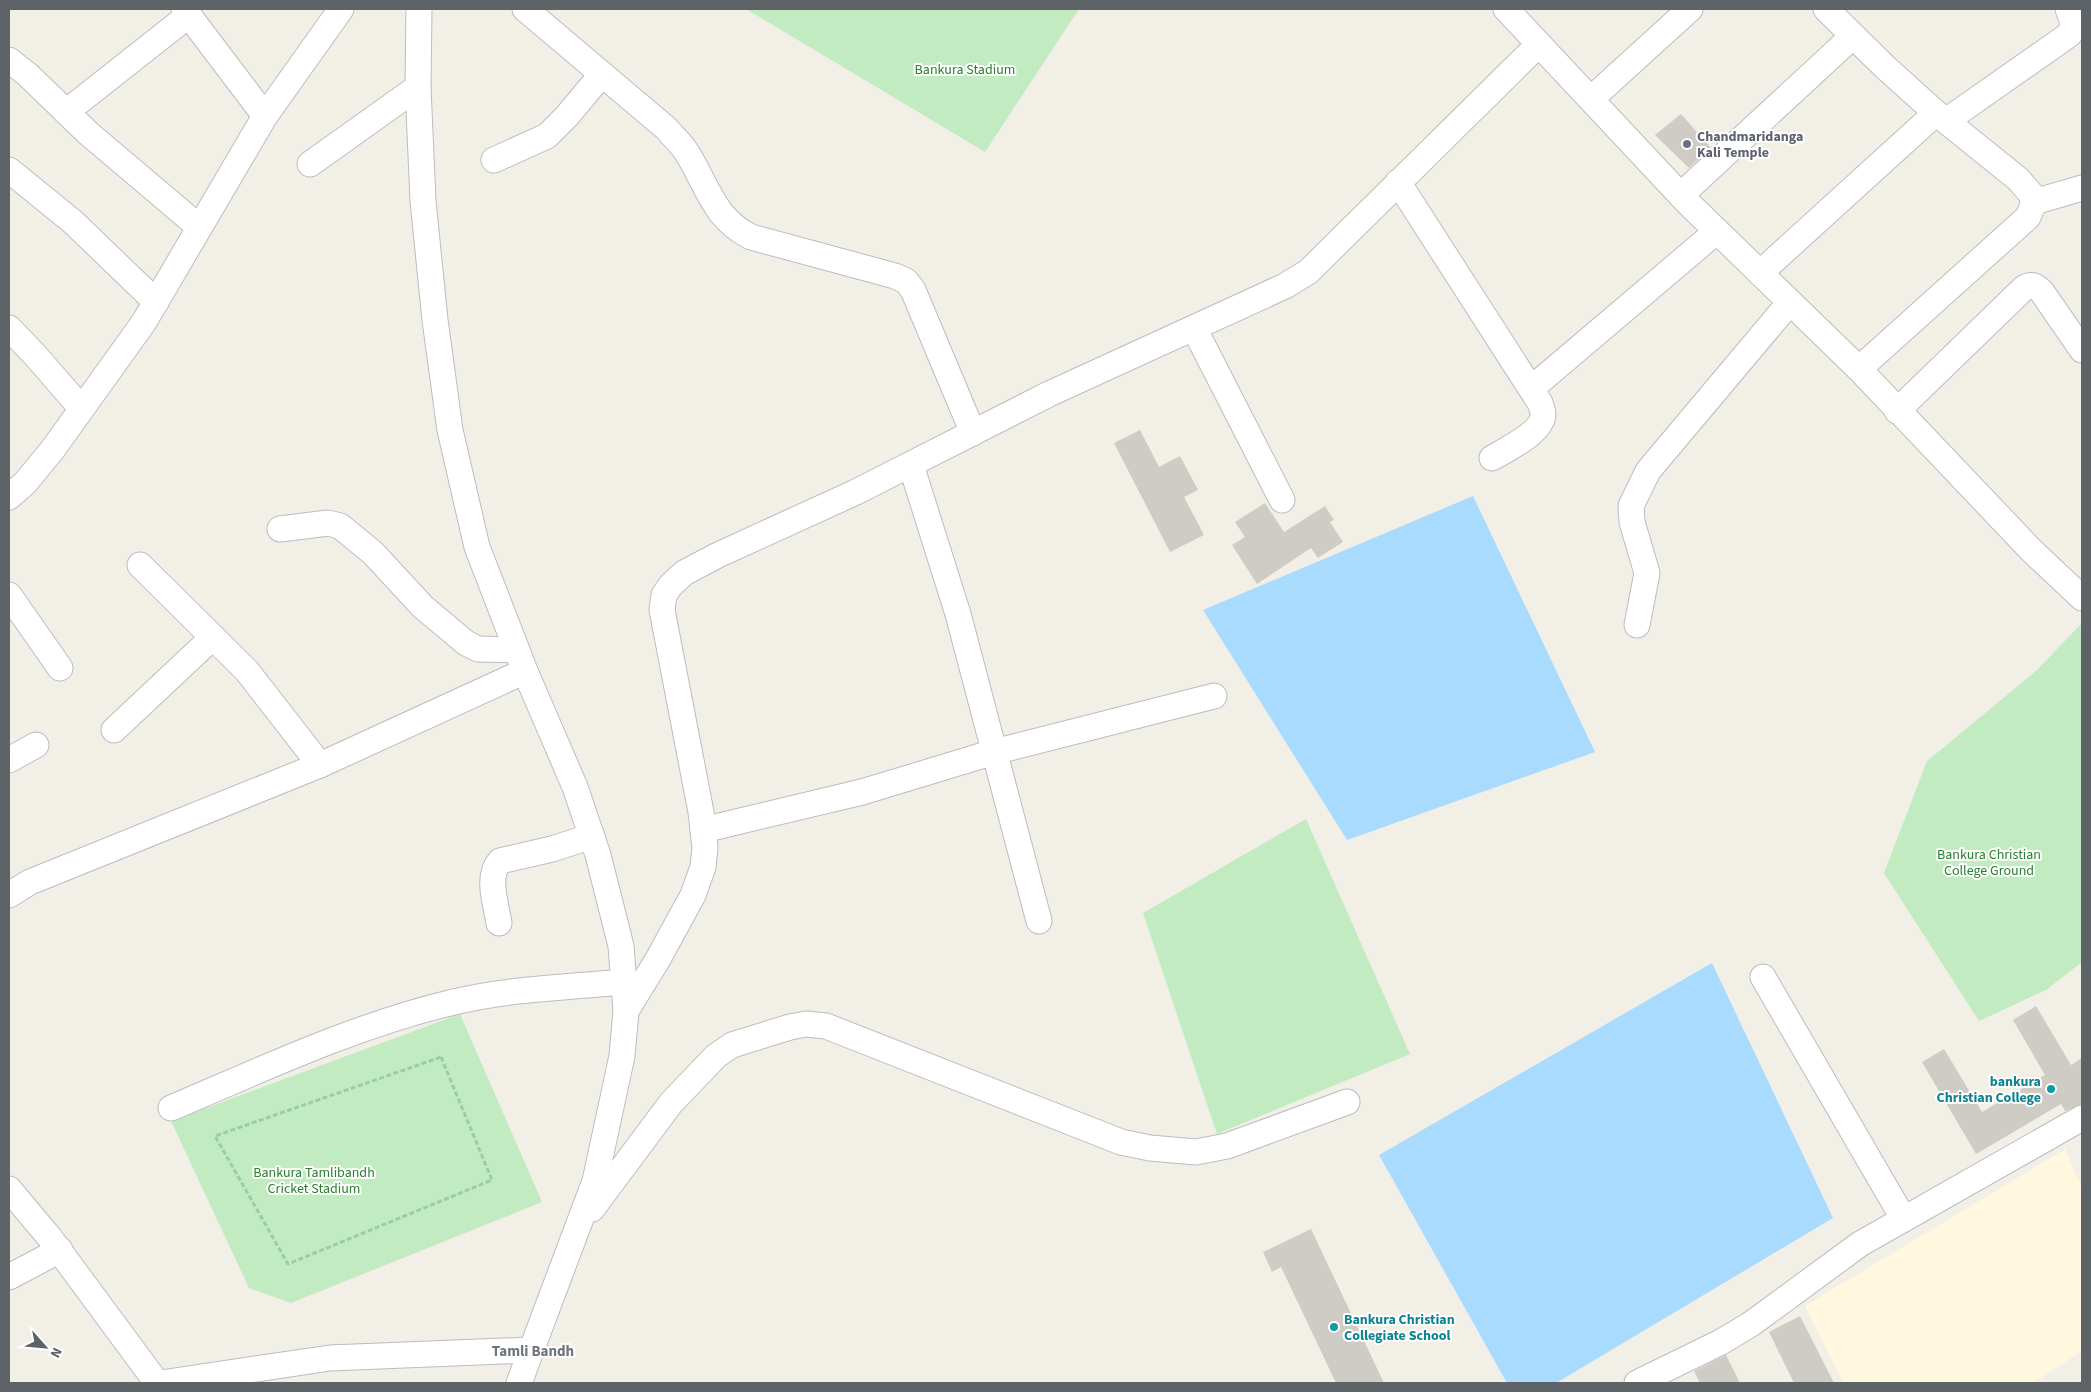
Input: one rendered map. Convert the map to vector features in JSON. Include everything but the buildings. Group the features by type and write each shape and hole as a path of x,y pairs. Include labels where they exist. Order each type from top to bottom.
{"street":[{"path":"9,497 26,483 42,463 156,302 264,116 342,9"},
{"path":"419,9 418,87 423,201 435,320 450,430 477,547 521,660 575,787 592,836 621,946 624,982 626,1011 622,1056 595,1181 519,1383"},
{"path":"525,9 667,129 686,151 712,200 734,229 751,237 882,272 906,281 913,290 973,433"},
{"path":"1506,9 1717,232 1859,369 2031,550 2082,598"},
{"path":"1591,99 1690,9"},
{"path":"1826,9 1941,117 2018,179 2032,194 2034,202 2028,217 1859,369"},
{"path":"1760,273 1941,117 2070,34 2073,23 2068,9"},
{"path":"66,112 187,12 264,116"},
{"path":"1681,195 1853,36"},
{"path":"626,1011 693,895 703,867 703,830 664,631 662,610 664,595 671,585 684,573 718,555 856,492 1049,394 1285,286 1308,272 1540,44"},
{"path":"9,60 28,75 88,133 199,227"},
{"path":"494,160 547,136 567,116 602,74"},
{"path":"310,164 418,87"},
{"path":"9,170 73,222 156,302"},
{"path":"1398,182 1540,402 1543,416 1540,424 1532,433 1492,458"},
{"path":"2034,202 2082,188"},
{"path":"1532,388 1717,232"},
{"path":"1897,411 2029,285 2035,286 2042,292 2082,350"},
{"path":"1637,625 1647,573 1632,522 1631,506 1636,491 1648,472 1790,302"},
{"path":"9,328 36,355 81,408"},
{"path":"1194,328 1282,500"},
{"path":"911,465 958,614 1039,921"},
{"path":"280,529 328,523 340,526 372,553 423,607 466,642 478,649 521,660"},
{"path":"140,565 247,671 320,765"},
{"path":"9,594 60,668"},
{"path":"114,730 213,637"},
{"path":"9,895 30,882 320,765 521,660"},
{"path":"703,830 862,792 994,752 1214,696"},
{"path":"9,760 36,745"},
{"path":"499,923 492,876 494,867 500,861 552,849 592,836"},
{"path":"1763,977 1902,1218"},
{"path":"171,1108 334,1039 398,1017 455,1002 509,993 624,982"},
{"path":"576,1231 671,1103 716,1056 732,1045 806,1024 826,1026 1121,1142 1150,1148 1196,1152 1227,1146 1347,1102"},
{"path":"1637,1383 1721,1342 1751,1324 1860,1244 1902,1218 2082,1118"},
{"path":"9,1189 60,1250 157,1383"},
{"path":"9,1277 60,1250"},
{"path":"161,1383 330,1358 531,1350"}],"path":[{"path":"441,1057 492,1180 288,1264 215,1136 441,1057"}],"shaded area":[{"path":"2065,1149 2082,1188 2082,1351 2033,1383 1843,1383 1805,1306"}],"green space":[{"name":"Bankura Stadium","path":"746,9 1079,9 985,152"},
{"name":"Bankura Christian College Ground","path":"2082,623 2082,962 2046,990 1979,1021 1884,873 1927,761 2036,671"},
{"path":"1306,819 1410,1054 1217,1134 1143,913"},
{"name":"Bankura Tamlibandh Cricket Stadium","path":"460,1014 542,1202 291,1303 249,1288 171,1121"}],"water":[{"path":"1473,496 1595,752 1347,840 1203,610"},
{"path":"1712,963 1833,1218 1556,1383 1507,1383 1379,1155"}],"place":[{"name":"Chandmaridanga Kali Temple","path":"1687,144"},
{"name":"bankura Christian College","path":"2051,1089"},
{"name":"Bankura Christian Collegiate School","path":"1334,1327"}],"district":[{"name":"Tamli Bandh","path":"533,1351"}]}
